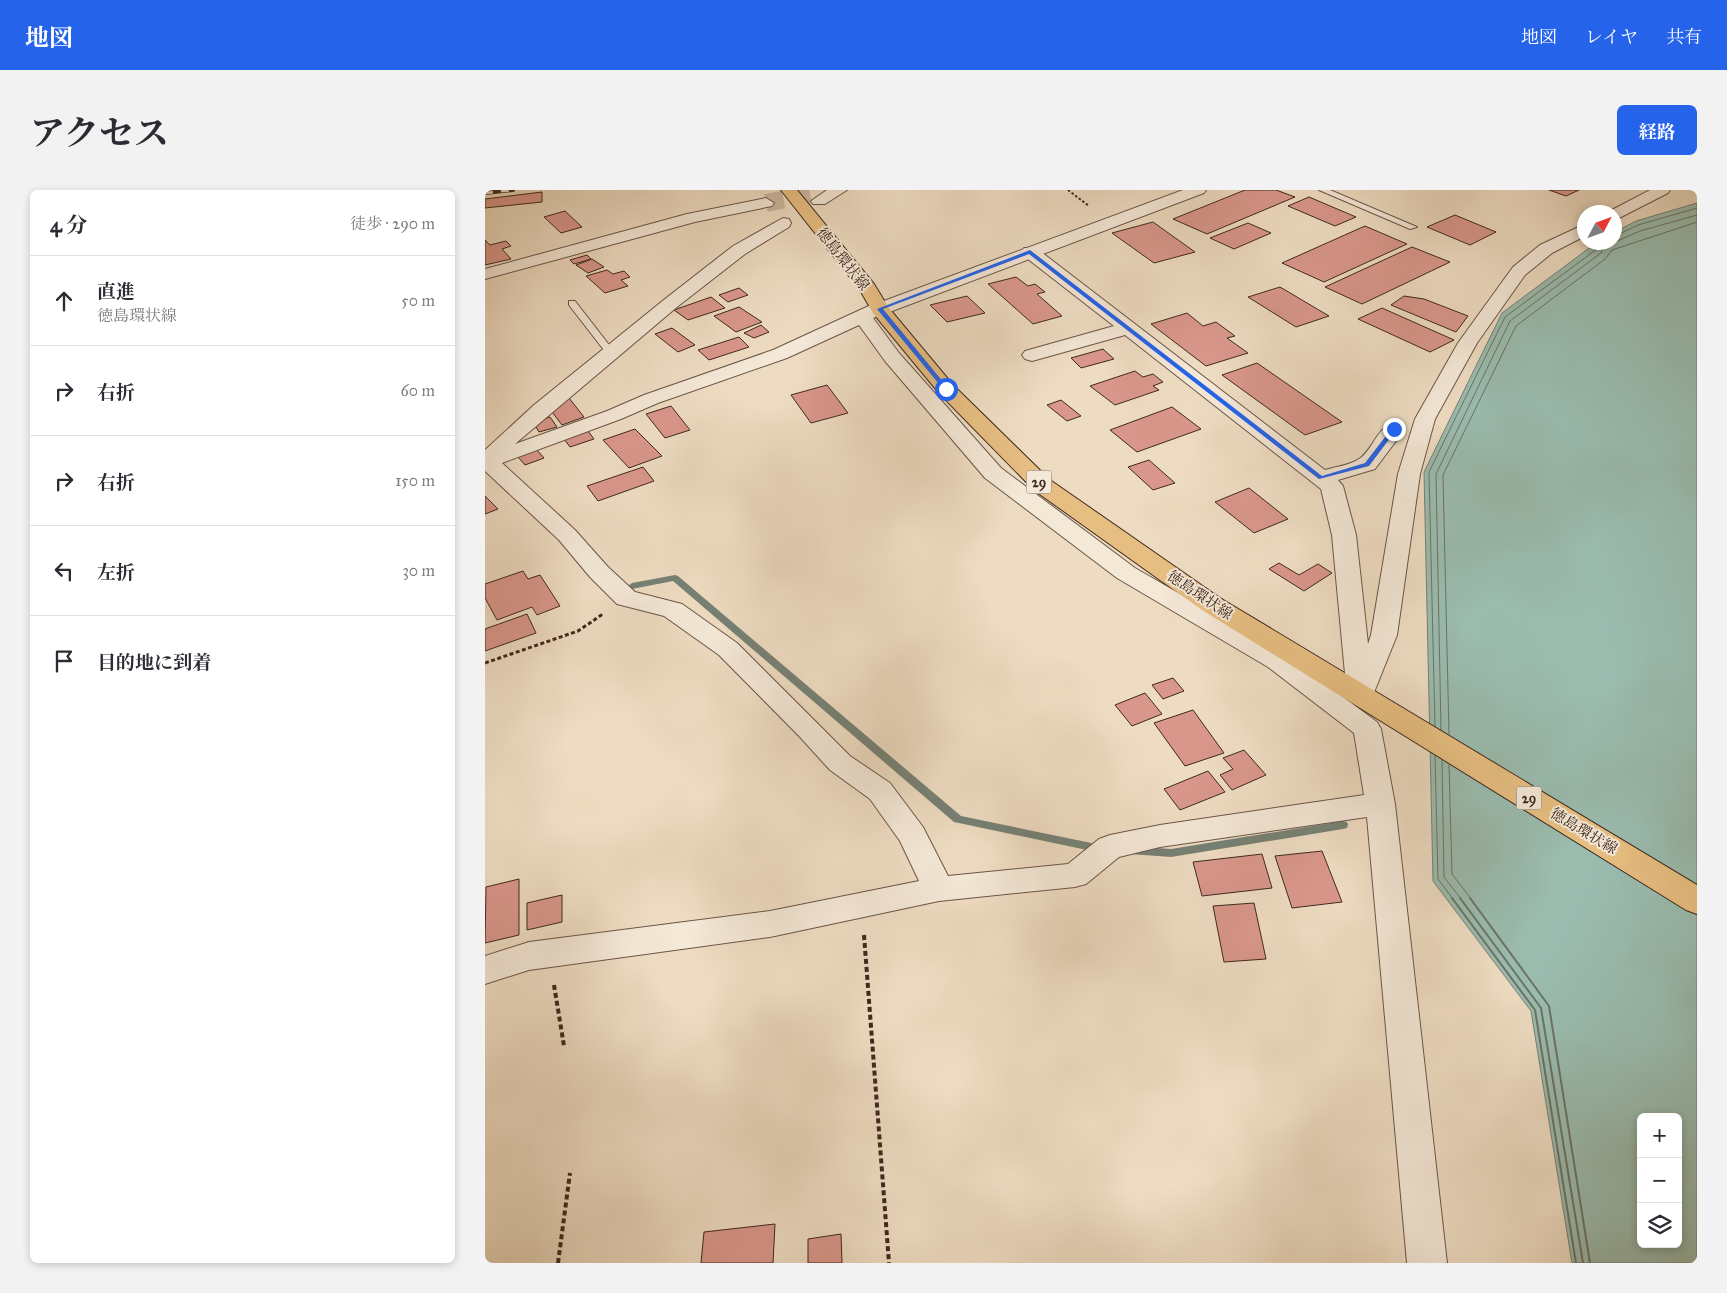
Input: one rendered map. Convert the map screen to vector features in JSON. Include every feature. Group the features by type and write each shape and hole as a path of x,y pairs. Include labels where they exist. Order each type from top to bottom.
{"main road":[{"name":"徳島環状線","path":"789,190 868,288 871,312 1042,486 1211,604 1697,901"}],"street":[{"path":"820,195 839,190"},
{"path":"486,461 614,415 651,399 780,354 871,312 1198,190"},
{"path":"1622,210 1662,190"},
{"path":"485,274 693,217 766,202"},
{"path":"748,206 765,234"},
{"path":"486,461 508,438 610,352 739,250 783,223"},
{"path":"1361,695 1384,635 1409,474 1425,419 1467,343 1519,271 1545,249 1577,233"},
{"path":"1030,252 1332,486 1344,535 1361,695"},
{"path":"871,312 893,357 993,473 1126,573 1277,661 1367,729 1380,804 1427,1263"},
{"path":"1032,355 1129,328"},
{"path":"1321,478 1367,464 1394,429"},
{"path":"486,461 567,535 599,572 626,598 673,610 728,648 810,730 840,764 880,792 912,835 939,888"},
{"path":"485,970 529,956 770,924 939,888 1075,875 1110,848 1160,836 1380,804"}],"lane":[{"path":"1323,190 1413,227"},
{"path":"572,303 610,352"}],"path":[{"path":"485,663 578,631 626,598"},
{"path":"862,905 889,1263"},
{"path":"549,954 564,1046"},
{"path":"558,1263 570,1174"}],"water":[{"path":"1697,203 1697,1263 1572,1263 1531,1011 1433,881 1424,472 1502,313 1587,250 1622,250 1622,228 1636,221"}],"building":[{"path":"1245,190 1276,190 1295,197 1207,234 1173,219"},
{"path":"1549,190 1579,190 1566,196"},
{"path":"542,192 542,202 485,208 485,199"},
{"path":"1309,197 1356,217 1335,226 1288,206"},
{"path":"565,211 582,227 561,233 544,217"},
{"path":"1455,215 1496,232 1470,245 1427,227"},
{"path":"1153,222 1195,252 1154,263 1112,233"},
{"path":"1248,223 1271,233 1234,249 1210,238"},
{"path":"1365,226 1407,244 1324,282 1282,263"},
{"path":"485,240 490,245 506,241 511,246 502,249 511,259 485,265"},
{"path":"1412,247 1450,262 1362,304 1325,287"},
{"path":"587,255 591,259 574,264 570,260"},
{"path":"592,259 604,267 588,273 576,265"},
{"path":"607,270 613,274 624,271 630,277 621,280 628,286 605,293 586,276"},
{"path":"1016,277 1028,286 1035,284 1045,292 1037,294 1062,316 1033,324 988,284"},
{"path":"1280,287 1329,316 1296,327 1248,297"},
{"path":"739,288 748,295 728,302 719,295"},
{"path":"967,296 985,313 947,322 930,305"},
{"path":"1404,296 1424,299 1468,316 1456,332 1391,305"},
{"path":"711,297 725,308 688,320 674,310"},
{"path":"739,307 762,322 736,332 714,316"},
{"path":"1382,308 1454,340 1430,352 1358,319"},
{"path":"1187,313 1203,326 1216,322 1235,336 1227,338 1248,353 1206,366 1151,324"},
{"path":"761,325 769,332 754,338 744,333"},
{"path":"672,328 695,345 678,352 655,334"},
{"path":"739,337 749,347 709,360 698,350"},
{"path":"1103,349 1114,359 1081,368 1071,358"},
{"path":"1257,363 1342,422 1305,435 1222,375"},
{"path":"1135,371 1143,377 1153,374 1163,382 1153,386 1159,390 1115,405 1090,386"},
{"path":"827,385 848,413 811,423 791,395"},
{"path":"569,398 584,417 562,425 549,408"},
{"path":"1061,400 1081,416 1067,421 1047,405"},
{"path":"671,406 690,430 665,438 646,414"},
{"path":"1172,407 1201,429 1137,452 1110,430"},
{"path":"550,417 557,427 539,432 533,422"},
{"path":"635,429 662,456 629,468 603,440"},
{"path":"588,431 594,439 570,447 564,439"},
{"path":"537,450 544,458 525,465 518,457"},
{"path":"1149,460 1175,483 1153,490 1128,467"},
{"path":"643,467 654,481 598,501 587,486"},
{"path":"1249,488 1288,519 1254,533 1215,502"},
{"path":"485,496 498,509 485,514"},
{"path":"1279,563 1299,575 1318,564 1332,573 1304,591 1269,569"},
{"path":"523,571 528,579 540,575 560,606 537,615 532,607 497,620 485,598 485,584"},
{"path":"527,614 536,633 485,651 485,629"},
{"path":"1173,678 1184,691 1163,699 1152,685"},
{"path":"1145,693 1162,714 1132,726 1115,705"},
{"path":"1193,710 1224,753 1185,766 1154,723"},
{"path":"1244,750 1266,775 1232,790 1220,775 1233,769 1223,758"},
{"path":"1208,771 1225,792 1180,810 1164,789"},
{"path":"1322,851 1342,902 1292,908 1275,856"},
{"path":"1262,854 1272,888 1202,896 1193,862"},
{"path":"519,879 519,935 485,943 486,887"},
{"path":"562,895 562,922 527,930 527,903"},
{"path":"1254,903 1266,959 1224,962 1213,906"},
{"path":"775,1224 773,1263 701,1263 704,1232"},
{"path":"841,1234 842,1263 808,1263 808,1239"}],"waterway":[{"path":"632,586 675,578 958,819 1101,849"},
{"path":"1130,850 1171,853 1343,825"}],"tunnel":[{"path":"766,203 811,194"}],"railway":[{"path":"485,193 513,190"}],"route":[{"path":"946,389 880,309 1030,252 1321,478 1367,464 1394,429"}]}
